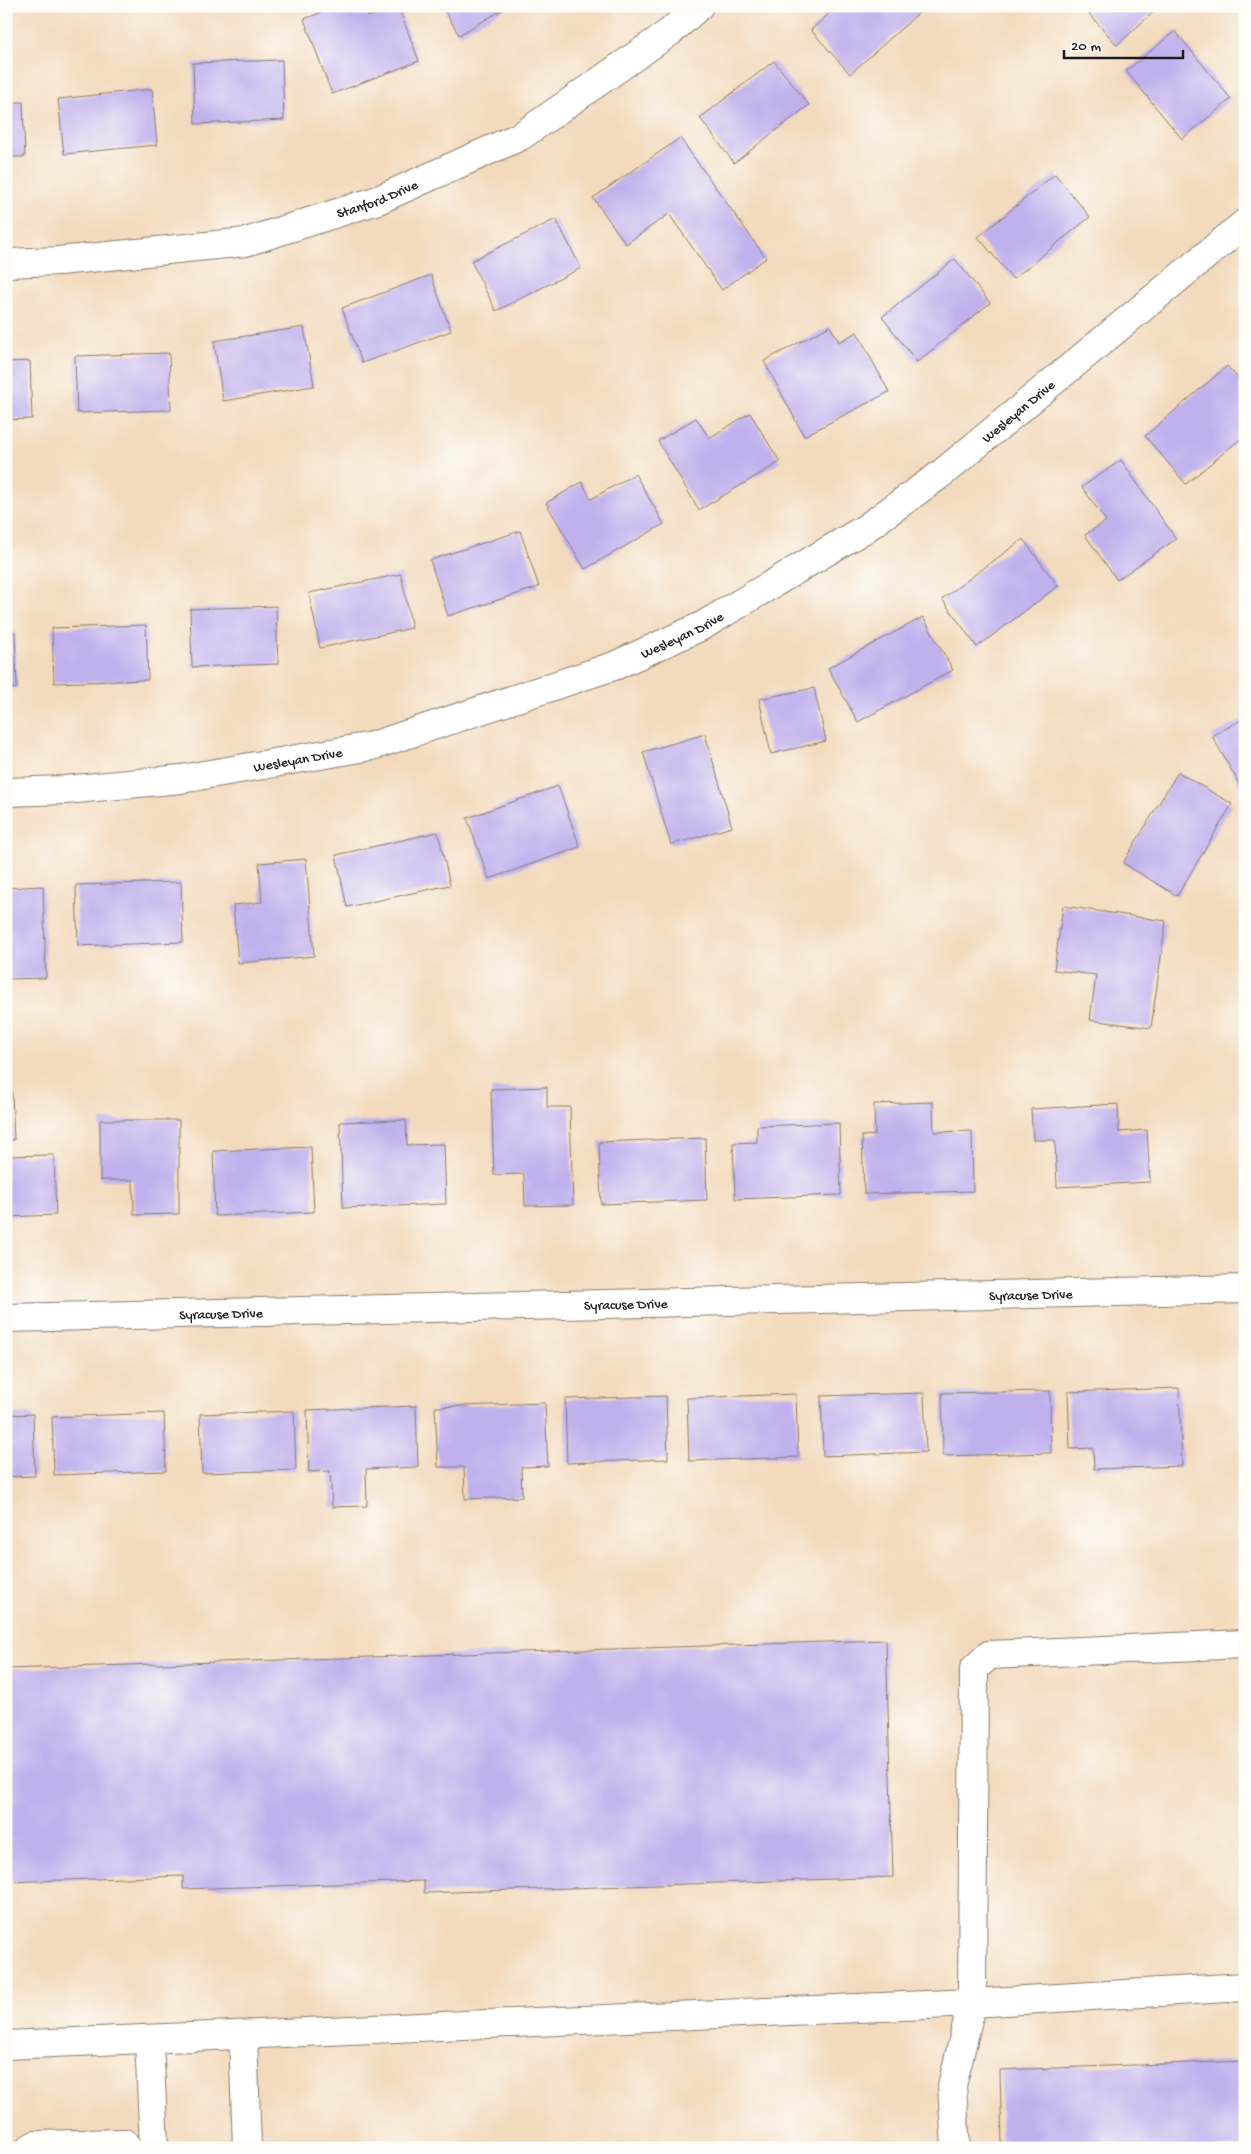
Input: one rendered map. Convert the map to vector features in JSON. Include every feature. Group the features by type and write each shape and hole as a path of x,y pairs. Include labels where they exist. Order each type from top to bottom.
{"street":[{"name":"Stanford Drive","path":"6,263 59,261 246,242 378,200 521,136 670,32 699,6"},
{"name":"Wesleyan Drive","path":"6,792 65,790 181,779 372,746 614,666 702,626 866,528 933,479 1245,223"},
{"name":"Syracuse Drive","path":"6,1318 1245,1289"},
{"path":"956,2148 952,2086 972,2004 974,1670 989,1655 1245,1644"},
{"path":"6,2045 972,2004 1245,1987"},
{"path":"243,2035 247,2148"},
{"path":"149,2039 154,2148"},
{"path":"30,2148 35,2145 124,2143 128,2148"}],"building":[{"path":"338,6 363,6 368,17 398,6 419,61 332,94 304,19"},
{"path":"442,6 509,6 459,35"},
{"path":"837,6 915,6 920,12 850,74 811,30"},
{"path":"1082,6 1156,6 1158,8 1117,45"},
{"path":"1175,31 1231,99 1182,139 1126,71"},
{"path":"282,60 284,120 195,124 193,63"},
{"path":"774,61 809,105 734,163 700,118"},
{"path":"152,89 157,145 64,154 58,99"},
{"path":"6,102 23,102 25,157 6,157"},
{"path":"680,138 766,258 722,290 669,214 626,244 593,198"},
{"path":"1055,174 1090,217 1013,279 978,237"},
{"path":"556,219 581,268 496,311 471,261"},
{"path":"955,259 990,303 917,362 882,317"},
{"path":"431,275 451,331 362,363 342,308"},
{"path":"830,326 839,342 857,332 889,392 804,436 764,361"},
{"path":"304,327 314,386 223,401 214,341"},
{"path":"169,353 171,410 77,413 75,356"},
{"path":"30,361 32,419 6,420 6,362"},
{"path":"1227,366 1245,386 1245,435 1186,484 1145,436"},
{"path":"750,413 780,462 699,510 658,441 696,418 709,438"},
{"path":"1121,460 1176,539 1117,580 1085,535 1106,521 1082,487"},
{"path":"635,474 664,524 585,569 546,503 582,482 591,499"},
{"path":"520,531 539,587 448,616 430,560"},
{"path":"1023,539 1058,586 977,647 942,599"},
{"path":"401,574 412,628 320,648 309,593"},
{"path":"276,606 278,664 192,667 190,609"},
{"path":"923,617 953,670 858,722 828,668"},
{"path":"146,625 148,680 54,683 52,628"},
{"path":"6,632 15,632 17,688 6,689"},
{"path":"814,688 826,741 771,754 759,699"},
{"path":"1245,718 1245,784 1241,787 1212,736"},
{"path":"705,734 732,827 671,845 643,752"},
{"path":"1178,772 1232,804 1177,896 1123,863"},
{"path":"558,786 580,847 489,879 467,818"},
{"path":"438,832 450,885 347,907 336,855"},
{"path":"306,859 314,956 238,963 233,905 262,902 259,863"},
{"path":"181,882 183,942 78,946 76,885"},
{"path":"43,886 46,978 6,979 6,888"},
{"path":"1063,906 1166,921 1151,1028 1090,1020 1096,975 1054,970"},
{"path":"547,1087 547,1107 570,1107 573,1205 525,1206 524,1174 494,1175 491,1089"},
{"path":"12,1092 14,1140 6,1140 6,1093"},
{"path":"933,1102 934,1132 972,1131 973,1191 864,1194 862,1136 875,1135 874,1104"},
{"path":"1118,1104 1119,1132 1147,1130 1150,1182 1057,1187 1055,1140 1033,1140 1031,1109"},
{"path":"100,1120 179,1120 179,1214 134,1215 133,1180 100,1180"},
{"path":"406,1120 407,1145 444,1144 446,1204 343,1208 340,1122"},
{"path":"839,1123 841,1195 735,1199 733,1143 757,1142 757,1126"},
{"path":"705,1138 707,1200 601,1204 599,1142"},
{"path":"311,1147 314,1212 215,1216 213,1151"},
{"path":"54,1155 56,1215 6,1217 6,1156"},
{"path":"1179,1388 1182,1466 1094,1469 1093,1448 1070,1449 1068,1392"},
{"path":"1050,1391 1051,1453 943,1456 942,1393"},
{"path":"924,1393 926,1452 823,1456 821,1396"},
{"path":"796,1394 798,1457 689,1461 687,1398"},
{"path":"666,1396 668,1459 567,1463 565,1399"},
{"path":"545,1403 548,1466 521,1467 522,1497 465,1499 464,1467 438,1467 435,1407"},
{"path":"416,1406 418,1467 366,1469 367,1506 332,1507 330,1471 309,1472 307,1410"},
{"path":"294,1411 296,1470 202,1473 200,1414"},
{"path":"164,1413 166,1471 54,1475 52,1417"},
{"path":"33,1414 35,1476 6,1477 6,1415"},
{"path":"886,1640 893,1877 424,1893 424,1881 183,1889 183,1876 6,1882 6,1669"},
{"path":"1245,2061 1245,2148 1002,2148 1000,2070"}]}
